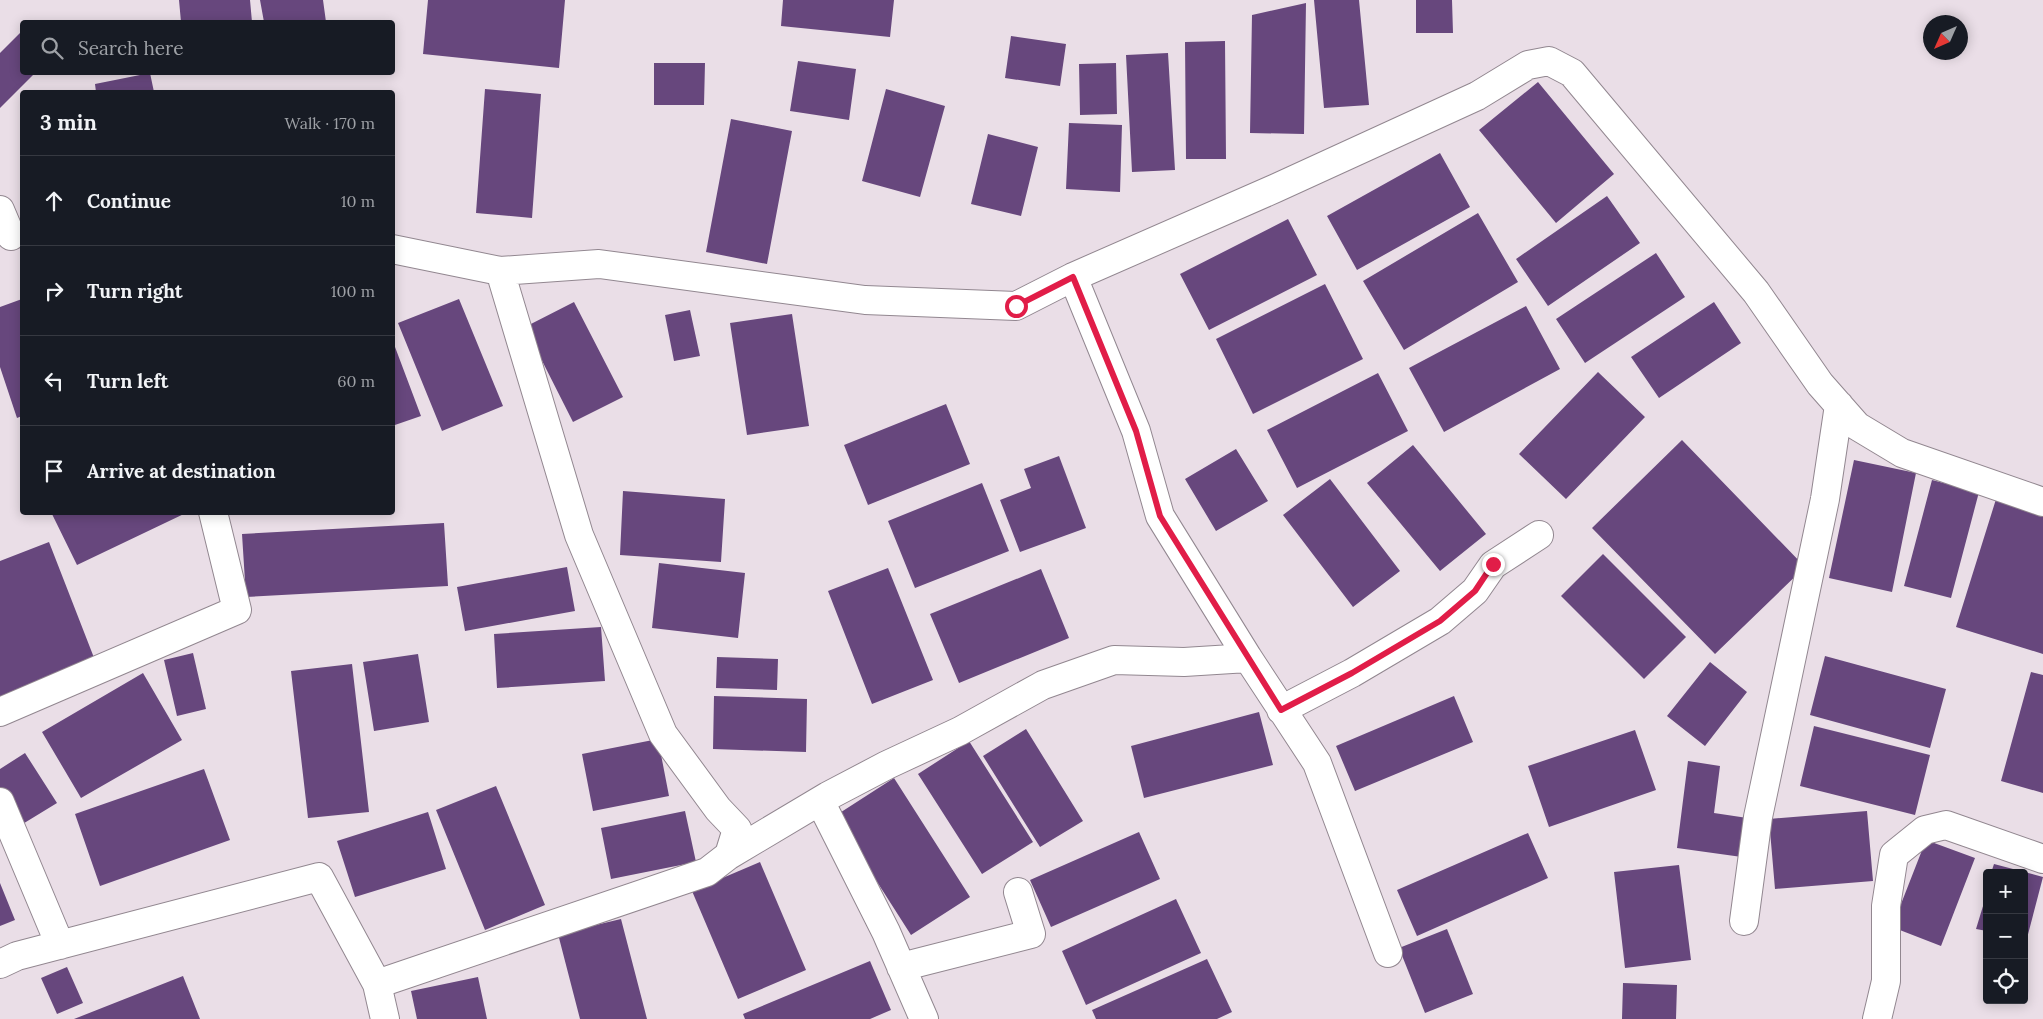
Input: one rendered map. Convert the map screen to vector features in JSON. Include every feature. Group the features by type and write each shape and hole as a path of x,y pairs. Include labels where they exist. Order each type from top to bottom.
{"street":[{"path":"395,251 500,271 599,264 865,300 1016,306 1073,277 1276,188 1477,96 1528,65 1549,61 1572,73 1756,292 1820,384 1857,426 1902,453 2043,502"},
{"path":"0,210 11,238"},
{"path":"500,271 579,535 663,734 718,809 737,829 729,855"},
{"path":"1073,277 1136,431 1160,516 1281,710 1317,763 1388,953"},
{"path":"1744,921 1758,818 1825,499 1839,405"},
{"path":"0,712 237,610 214,515"},
{"path":"1281,710 1352,673 1440,621 1475,591 1493,564 1539,535"},
{"path":"377,984 707,872 729,855 820,800 887,765 960,731 1043,685 1114,660 1184,662 1248,658"},
{"path":"820,800 854,865 924,1019"},
{"path":"0,802 60,945"},
{"path":"1877,1019 1886,981 1886,906 1894,855 1925,830 1946,825 2043,859"},
{"path":"0,964 18,956 319,877 377,984 385,1019"},
{"path":"901,966 1031,934 1018,892"}],"building":[{"path":"179,0 250,0 252,20 181,20"},
{"path":"260,0 323,0 326,20 264,20"},
{"path":"428,0 565,0 559,68 423,54"},
{"path":"783,0 894,0 890,37 781,26"},
{"path":"1314,0 1359,0 1369,105 1324,108"},
{"path":"1416,0 1452,0 1453,33 1416,33"},
{"path":"1306,3 1304,134 1250,133 1252,15"},
{"path":"20,33 20,75 33,75 0,108 0,53"},
{"path":"1011,36 1066,44 1060,86 1005,78"},
{"path":"1225,41 1226,159 1186,159 1185,42"},
{"path":"1168,53 1175,170 1132,172 1126,55"},
{"path":"798,61 856,69 849,120 790,111"},
{"path":"654,63 705,63 704,105 654,105"},
{"path":"1116,63 1117,114 1080,115 1079,64"},
{"path":"140,75 150,75 154,90 96,90 95,84"},
{"path":"1538,82 1614,174 1556,223 1479,130"},
{"path":"485,89 541,94 532,218 476,213"},
{"path":"886,89 945,106 920,197 862,181"},
{"path":"731,119 792,131 767,264 706,252"},
{"path":"1069,123 1122,125 1120,192 1066,189"},
{"path":"988,134 1038,147 1021,216 971,204"},
{"path":"1440,153 1470,207 1357,270 1327,216"},
{"path":"1607,196 1640,243 1548,306 1516,259"},
{"path":"1478,213 1518,282 1404,350 1363,281"},
{"path":"1288,219 1317,275 1209,330 1180,274"},
{"path":"1656,253 1685,297 1585,363 1556,319"},
{"path":"1325,284 1363,359 1253,414 1216,339"},
{"path":"459,299 503,406 442,431 398,323"},
{"path":"20,300 20,417 17,418 0,367 0,307"},
{"path":"574,302 623,397 573,422 525,327"},
{"path":"1714,302 1741,343 1659,398 1631,357"},
{"path":"1526,306 1560,369 1444,432 1409,368"},
{"path":"690,310 700,356 674,361 665,315"},
{"path":"792,314 809,426 747,435 730,323"},
{"path":"395,347 421,416 395,425"},
{"path":"1598,372 1645,417 1566,499 1519,454"},
{"path":"1378,373 1408,431 1297,488 1267,430"},
{"path":"946,404 970,464 868,505 844,445"},
{"path":"1682,440 1805,567 1715,654 1592,528"},
{"path":"1413,445 1486,534 1440,571 1367,483"},
{"path":"1236,449 1268,501 1216,531 1185,479"},
{"path":"1059,456 1086,528 1020,552 1000,500 1031,488 1024,469"},
{"path":"1854,460 1916,473 1892,592 1829,578"},
{"path":"1330,479 1400,571 1353,607 1283,515"},
{"path":"1932,480 1979,492 1951,598 1904,586"},
{"path":"982,483 1009,551 915,588 888,521"},
{"path":"623,491 725,499 721,562 620,555"},
{"path":"1997,496 2043,510 2043,654 1956,627"},
{"path":"52,515 182,515 77,565"},
{"path":"444,523 448,586 246,597 242,534"},
{"path":"49,542 98,668 0,706 0,561"},
{"path":"1603,554 1686,637 1644,679 1561,596"},
{"path":"659,563 745,573 738,638 652,628"},
{"path":"567,567 575,611 465,631 457,587"},
{"path":"888,568 933,680 872,704 828,591"},
{"path":"1041,569 1069,638 959,683 930,614"},
{"path":"601,627 605,681 497,688 494,634"},
{"path":"193,653 206,709 177,716 164,660"},
{"path":"418,654 429,722 374,731 363,662"},
{"path":"1825,656 1946,689 1930,748 1810,715"},
{"path":"717,657 778,659 777,690 716,688"},
{"path":"1710,662 1747,692 1705,746 1667,716"},
{"path":"352,664 369,812 308,818 291,671"},
{"path":"2031,672 2043,675 2043,793 2001,781"},
{"path":"143,673 182,740 81,798 42,732"},
{"path":"714,696 807,699 806,752 713,749"},
{"path":"1454,696 1473,742 1355,791 1336,746"},
{"path":"1259,712 1273,765 1144,798 1131,746"},
{"path":"1814,726 1930,755 1915,815 1800,786"},
{"path":"1026,729 1083,821 1040,847 983,756"},
{"path":"1635,730 1656,790 1549,827 1528,766"},
{"path":"658,739 669,796 593,811 582,754"},
{"path":"969,741 1033,842 982,874 918,774"},
{"path":"25,753 57,803 21,825 0,792 0,769"},
{"path":"1688,761 1720,766 1714,813 1754,819 1749,858 1677,848"},
{"path":"204,769 230,840 100,886 75,814"},
{"path":"894,778 970,897 911,935 835,816"},
{"path":"496,786 545,905 485,930 436,810"},
{"path":"685,811 696,862 611,879 601,828"},
{"path":"1867,811 1873,881 1775,889 1769,819"},
{"path":"428,812 446,869 355,897 337,841"},
{"path":"1139,832 1160,879 1051,927 1030,880"},
{"path":"1528,833 1548,878 1417,936 1397,890"},
{"path":"1926,840 1975,858 1941,946 1892,927"},
{"path":"760,862 806,970 738,999 692,891"},
{"path":"1994,864 2013,869 1992,869"},
{"path":"1679,865 1691,960 1625,968 1614,872"},
{"path":"2028,873 2043,877 2028,934"},
{"path":"0,883 15,920 0,926"},
{"path":"1176,899 1201,953 1086,1005 1062,951"},
{"path":"1983,906 1983,930 1976,929"},
{"path":"621,919 647,1019 580,1019 558,934"},
{"path":"1447,929 1473,994 1425,1013 1399,948"},
{"path":"1207,959 1232,1012 1217,1019 1096,1019 1092,1010"},
{"path":"870,961 891,1010 870,1019 745,1019 743,1014"},
{"path":"67,967 83,1003 57,1014 41,978"},
{"path":"183,976 200,1019 74,1019"},
{"path":"478,977 487,1019 417,1019 411,991"},
{"path":"1623,983 1677,985 1676,1019 1622,1019"}],"route":[{"path":"1016,306 1073,277 1136,431 1160,516 1281,710 1352,673 1440,621 1475,591 1493,564"}]}
